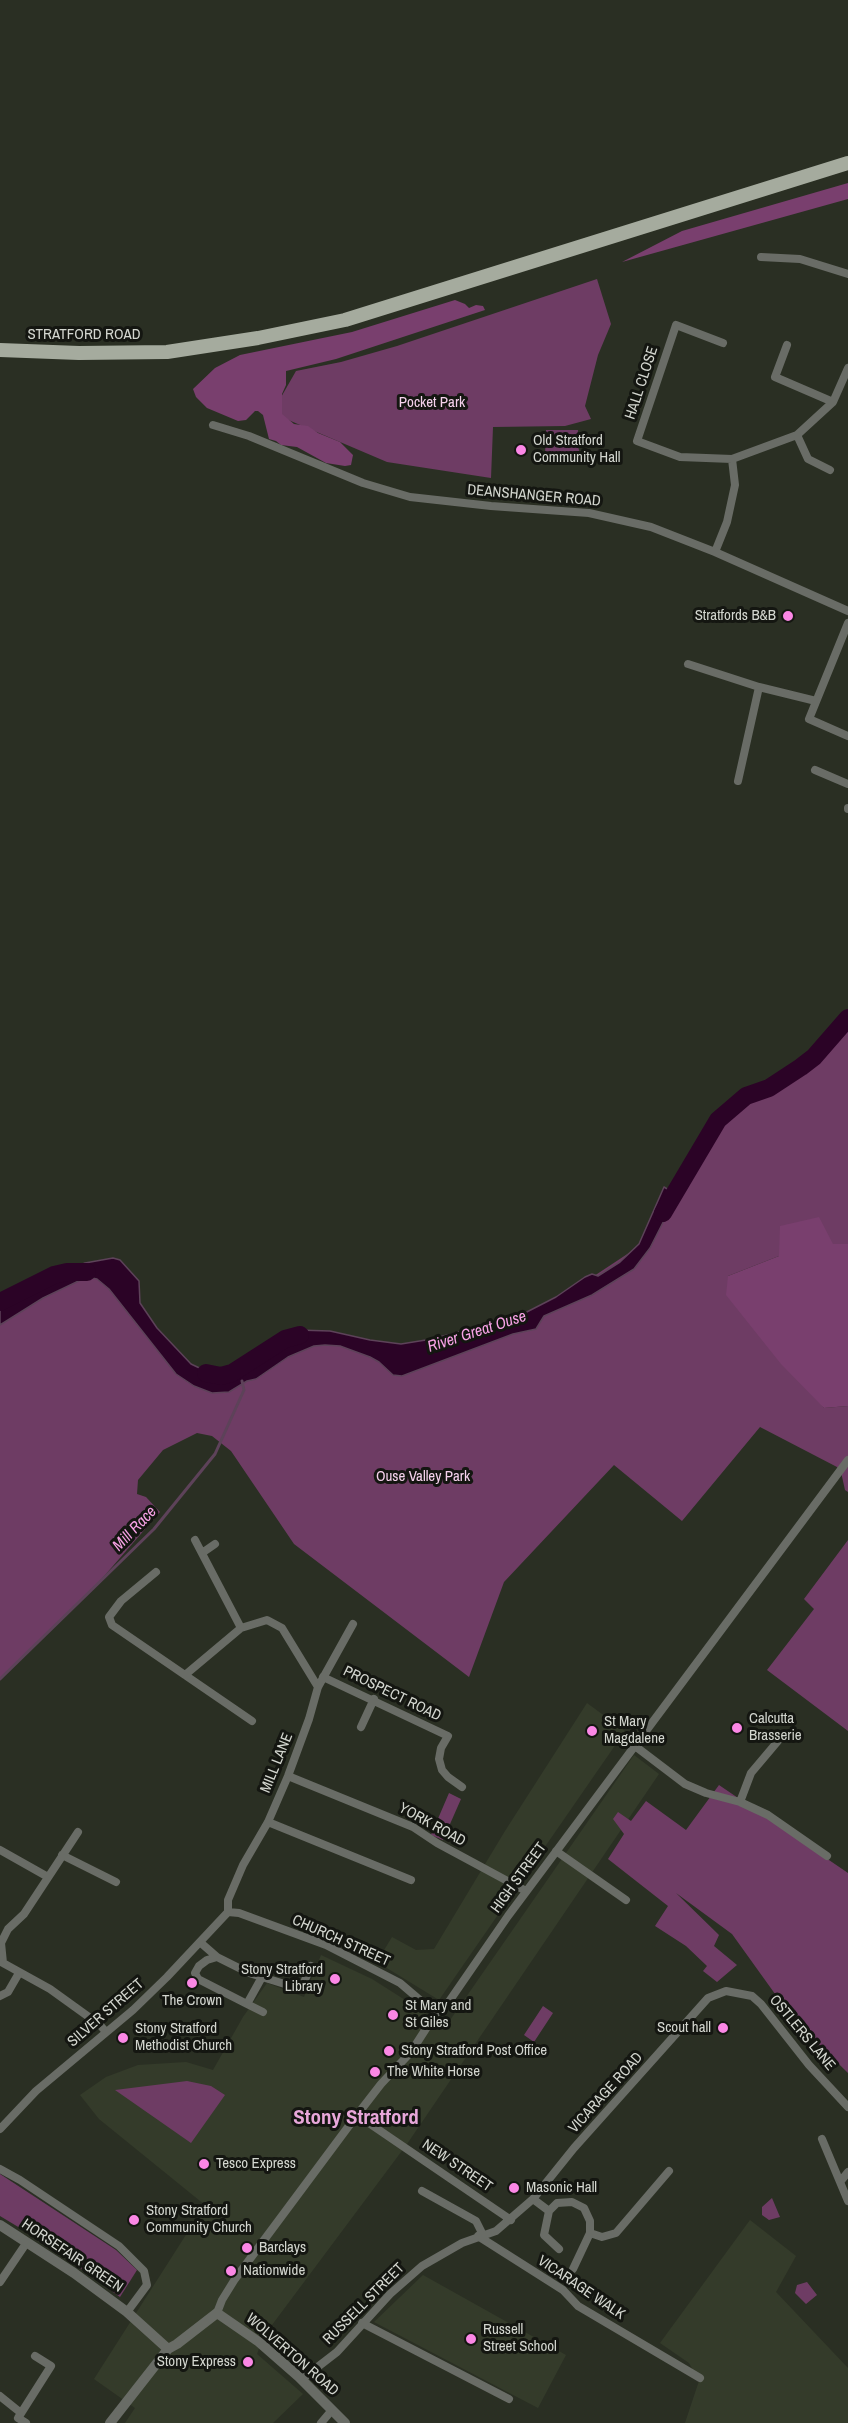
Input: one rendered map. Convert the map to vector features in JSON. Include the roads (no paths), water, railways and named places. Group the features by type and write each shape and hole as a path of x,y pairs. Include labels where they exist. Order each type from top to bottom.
{"main road":[{"name":"STRATFORD ROAD","path":"0,351 167,352 258,338 345,320 848,163"}],"street":[{"path":"761,257 800,259 848,274"},
{"name":"HALL CLOSE","path":"723,343 676,324 638,441 680,457 732,459"},
{"path":"787,345 775,377 833,402"},
{"path":"715,552 727,522 735,485 732,459 797,435 833,402 847,374"},
{"name":"DEANSHANGER ROAD","path":"213,425 249,436 363,483 410,497 589,513 651,527 715,552 848,611"},
{"path":"797,435 808,459 830,470"},
{"path":"848,623 809,719 848,736"},
{"path":"688,664 759,687 816,702"},
{"path":"738,781 759,687"},
{"path":"815,770 848,784"},
{"name":"HIGH STREET","path":"217,2313 229,2288 357,2115 381,2084 411,2052 438,2010 448,2003 526,1891 848,1460"},
{"path":"195,1540 241,1628"},
{"path":"202,1553 215,1544"},
{"path":"156,1572 121,1601 110,1617 112,1625 252,1721"},
{"path":"185,1675 241,1628 267,1620 282,1628 318,1687"},
{"name":"MILL LANE","path":"226,1913 228,1900 243,1865 268,1822 288,1776 318,1687 353,1624"},
{"name":"PROSPECT ROAD","path":"323,1677 374,1699 448,1736 441,1748 439,1759 442,1770 462,1787"},
{"path":"361,1728 374,1699"},
{"path":"740,1802 751,1773 778,1741"},
{"path":"635,1746 685,1784 706,1794 740,1802 768,1815 827,1856"},
{"name":"YORK ROAD","path":"288,1776 413,1827 437,1843 526,1891"},
{"path":"268,1822 411,1880"},
{"path":"78,1832 24,1914 4,1926 3,1963 50,1989 100,2025 106,2032"},
{"path":"0,1850 48,1877"},
{"path":"556,1851 626,1900"},
{"path":"62,1855 116,1882"},
{"name":"SILVER STREET","path":"0,2129 36,2091 133,2010 201,1943 226,1913"},
{"name":"CHURCH STREET","path":"226,1913 239,1913 326,1946 400,1983 427,2006 438,2010"},
{"path":"201,1943 217,1957 262,1977 301,1989 311,1966"},
{"path":"217,1957 199,1966 195,1973 198,1979 263,2012"},
{"path":"0,1996 8,1992 19,1973"},
{"path":"247,2004 262,1977"},
{"name":"OSTLERS LANE","path":"726,1991 752,1996 761,2004 809,2065 848,2107"},
{"name":"VICARAGE ROAD","path":"511,2220 533,2199 574,2148 708,1998 726,1991"},
{"name":"NEW STREET","path":"357,2115 511,2220"},
{"path":"822,2139 848,2201"},
{"name":"HORSEFAIR GREEN","path":"0,2169 119,2246 144,2271 147,2285 128,2312"},
{"path":"590,2233 602,2237 616,2233 669,2171"},
{"path":"840,2182 848,2172"},
{"name":"VICARAGE WALK","path":"422,2191 476,2221 481,2236 563,2290 578,2306 700,2378"},
{"path":"533,2199 549,2211"},
{"path":"559,2250 544,2235 549,2211 557,2203 572,2202 584,2208 590,2221 590,2233 573,2269"},
{"name":"RUSSELL STREET","path":"302,2379 337,2352 390,2294 422,2266 462,2243 496,2231 511,2220"},
{"name":"HORSEFAIR GREEN","path":"0,2225 128,2312 168,2349"},
{"path":"0,2282 27,2242"},
{"path":"110,2423 168,2349 217,2313"},
{"name":"WOLVERTON ROAD","path":"217,2313 251,2336 302,2379 345,2423"},
{"path":"362,2323 509,2399"},
{"path":"26,2423 18,2418 51,2366 35,2356"},
{"path":"0,2396 21,2413"},
{"path":"321,2423 332,2410"}],"water":[{"name":"River Great Ouse","path":"664,1187 677,1195 650,1248 634,1269 592,1295 544,1316 536,1329 513,1334 402,1376 393,1375 370,1357 340,1346 325,1345 314,1346 288,1357 256,1379 247,1381 229,1392 212,1393 194,1386 176,1374 109,1289 97,1279 87,1277 43,1298 0,1325 0,1300 85,1263 113,1258 120,1260 139,1281 140,1303 157,1328 191,1364 210,1373 233,1373 251,1367 271,1354 279,1341 297,1330 330,1331 401,1344 432,1339 519,1316 556,1297 585,1277 592,1274 598,1276 620,1262 639,1244"}],"waterway":[{"name":"River Great Ouse","path":"663,1213 718,1120 746,1096 769,1088 814,1057 848,1018"},
{"name":"River Great Ouse","path":"0,1302 54,1275 67,1272 87,1272"},
{"name":"River Great Ouse","path":"206,1373 221,1376 232,1373 285,1339 300,1335"},
{"name":"Mill Race","path":"0,1679 154,1529 215,1454 244,1390 242,1381"}],"place":[{"name":"Old Stratford Community Hall","path":"521,450"},
{"name":"Stratfords B&B","path":"788,616"},
{"name":"Calcutta Brasserie","path":"737,1728"},
{"name":"St Mary Magdalene","path":"592,1731"},
{"name":"Stony Stratford Library","path":"335,1979"},
{"name":"The Crown","path":"192,1983"},
{"name":"St Mary and St Giles","path":"393,2015"},
{"name":"Scout hall","path":"723,2028"},
{"name":"Stony Stratford Methodist Church","path":"123,2038"},
{"name":"Stony Stratford Post Office","path":"389,2051"},
{"name":"The White Horse","path":"375,2072"},
{"name":"Tesco Express","path":"204,2164"},
{"name":"Masonic Hall","path":"514,2188"},
{"name":"Stony Stratford Community Church","path":"134,2220"},
{"name":"Barclays","path":"247,2248"},
{"name":"Nationwide","path":"231,2271"},
{"name":"Russell Street School","path":"471,2339"},
{"name":"Stony Express","path":"248,2362"}],"district":[{"name":"Stony Stratford","path":"356,2118"}],"park label":[{"name":"Pocket Park","path":"432,403"},
{"name":"Ouse Valley Park","path":"423,1477"}]}
